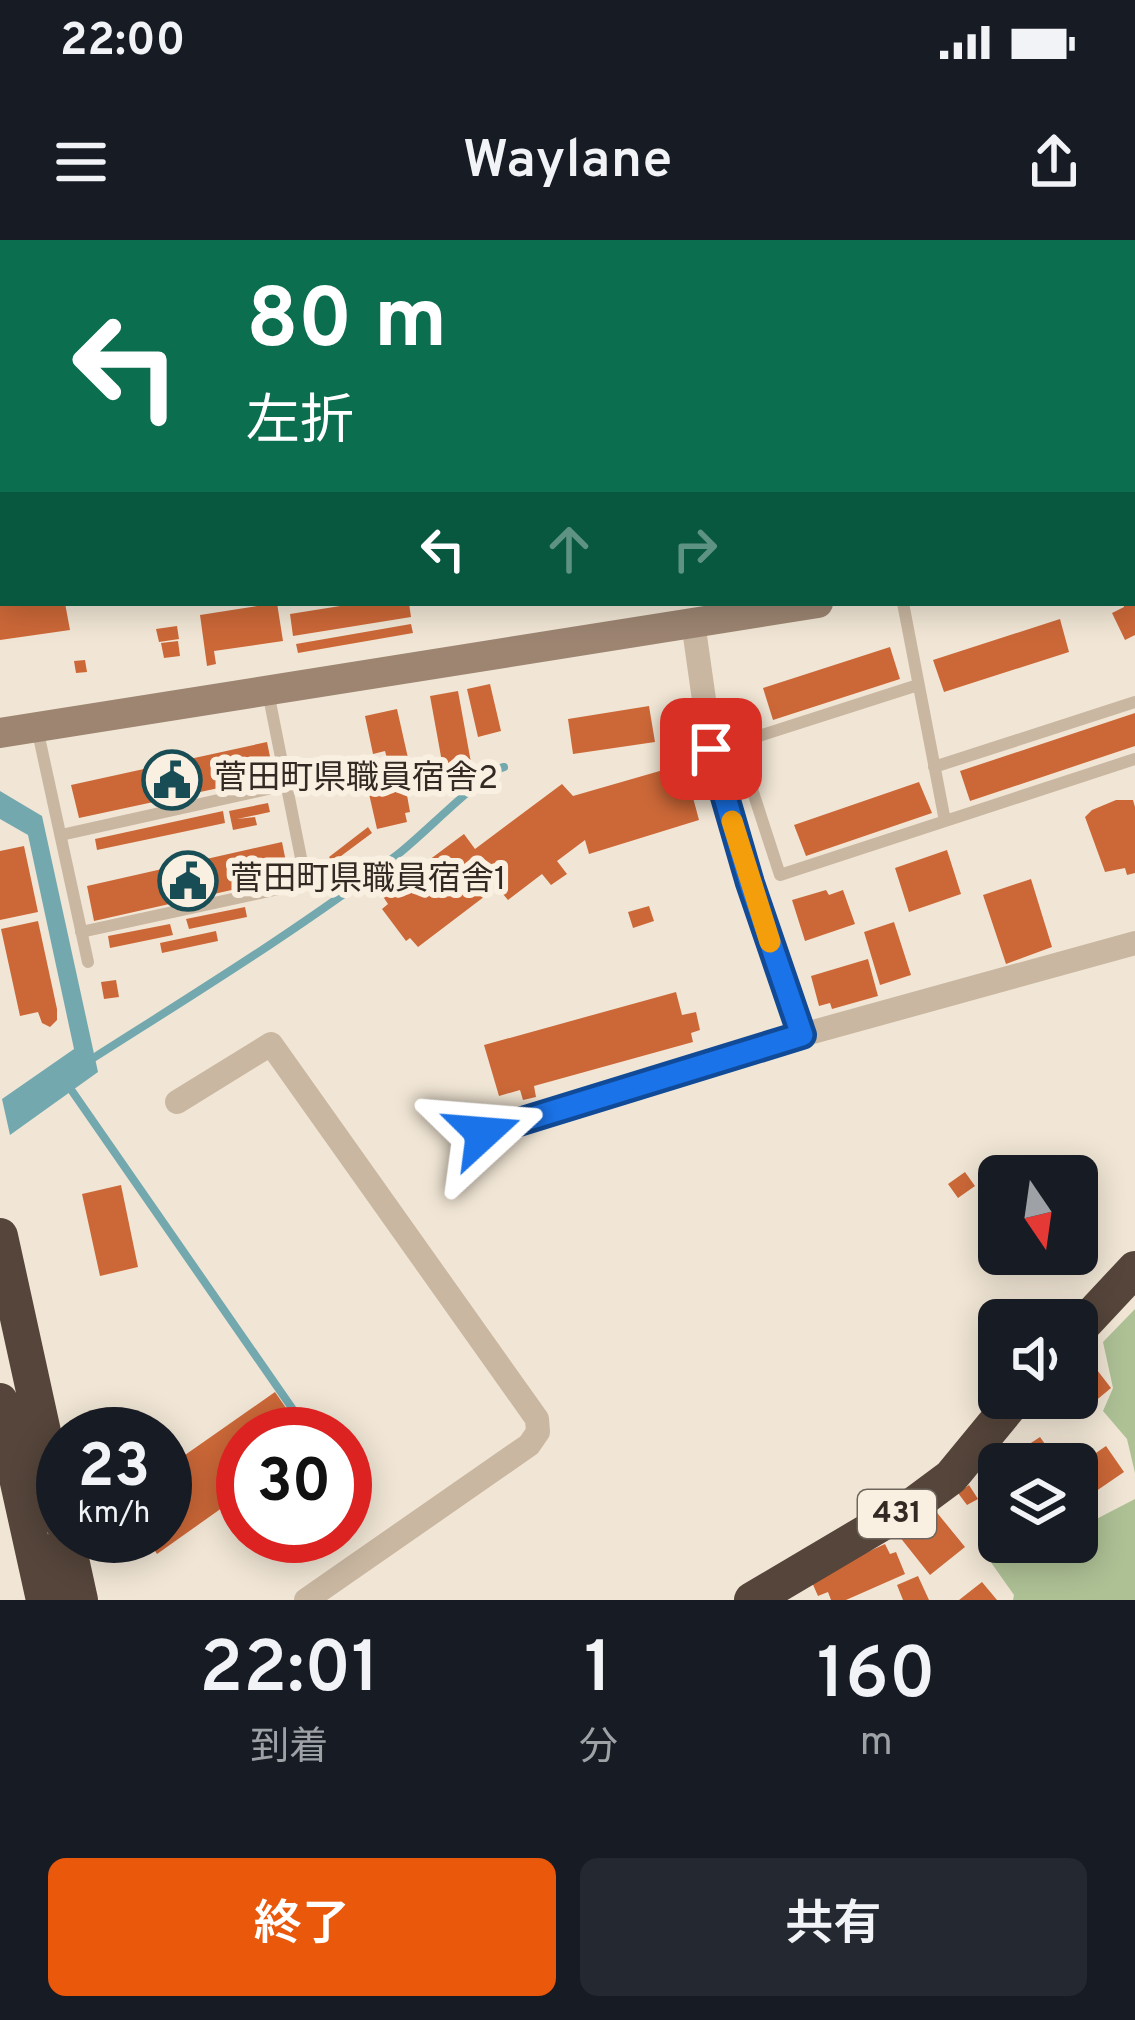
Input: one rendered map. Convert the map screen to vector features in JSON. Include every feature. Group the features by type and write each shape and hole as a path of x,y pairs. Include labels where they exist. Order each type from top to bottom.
{"highway":[{"path":"0,1235 38,1407"},
{"path":"1098,1308 1135,1268"},
{"path":"0,1401 5,1446 44,1600"},
{"name":"431","path":"752,1600 916,1503 950,1477 998,1419"},
{"path":"72,1563 80,1600"}],"street":[{"path":"0,733 798,606"},
{"path":"693,622 711,749 802,1035"},
{"path":"483,1133 802,1035 1135,943"},
{"path":"177,1102 271,1044 538,1419 538,1432 529,1445 306,1600"}],"lane":[{"path":"904,606 945,821"},
{"path":"918,685 737,743 780,875 1135,759"},
{"path":"82,932 306,883 267,691"},
{"path":"934,766 1135,702"},
{"path":"37,727 88,962"},
{"path":"61,835 286,784"}],"green space":[{"path":"1135,1309 1135,1473 1127,1439 1103,1411 1113,1388 1103,1342"},
{"path":"1135,1499 1135,1600 1013,1600 991,1563 1098,1563 1098,1518"}],"water":[{"path":"0,791 42,816 98,1072 10,1135 2,1099 74,1049 28,835 0,819"}],"building":[{"path":"0,606 66,606 70,630 0,640"},
{"path":"277,606 283,641 214,651 216,664 207,666 200,615"},
{"path":"340,606 409,606 411,617 293,636 290,614"},
{"path":"1135,606 1135,635 1125,640 1112,613"},
{"path":"1060,619 1069,652 944,692 933,660"},
{"path":"411,624 413,633 298,653 296,644"},
{"path":"177,626 179,639 159,642 156,629"},
{"path":"178,641 180,656 164,658 161,643"},
{"path":"890,647 900,679 773,720 763,688"},
{"path":"85,660 87,672 76,673 74,661"},
{"path":"490,684 501,731 478,737 467,689"},
{"path":"458,691 472,768 444,773 430,696"},
{"path":"649,706 655,742 573,754 568,719"},
{"path":"397,709 408,758 400,760 405,779 417,776 420,792 407,795 407,822 377,829 364,772 389,766 385,751 373,754 365,716"},
{"path":"1135,713 1135,746 970,801 960,771"},
{"name":"菅田町県職員宿舎2","path":"267,742 274,776 79,818 71,785"},
{"path":"684,764 699,820 589,854 585,840 557,861 567,874 551,885 542,874 508,900 497,887 418,947 410,938 406,941 382,909 388,904 382,895 464,834 475,849 562,784 573,796"},
{"path":"919,782 932,813 806,856 794,825"},
{"path":"1116,800 1133,800 1135,807 1135,873 1127,875 1125,868 1105,872 1085,817"},
{"path":"268,803 270,812 237,819 255,817 257,825 233,830 229,811"},
{"path":"223,811 225,823 97,850 95,839"},
{"path":"368,827 372,833 333,862 329,857"},
{"name":"菅田町県職員宿舎1","path":"282,842 289,877 94,921 87,886"},
{"path":"24,846 38,912 0,920 0,851"},
{"path":"947,850 961,894 909,912 895,868"},
{"path":"1031,879 1052,947 1006,964 983,895"},
{"path":"826,890 829,895 843,890 855,924 805,941 792,900"},
{"path":"649,906 654,921 633,928 628,912"},
{"path":"245,907 247,917 189,929 186,919"},
{"path":"38,921 57,1009 57,1020 50,1027 42,1023 38,1012 20,1016 1,929"},
{"path":"894,922 911,975 880,985 864,932"},
{"path":"170,924 173,935 110,948 108,936"},
{"path":"216,931 218,941 162,953 160,943"},
{"path":"868,959 878,996 832,1009 830,1003 819,1006 811,976"},
{"path":"116,980 119,997 104,999 101,982"},
{"path":"676,992 682,1015 696,1012 700,1030 691,1033 693,1042 534,1086 536,1097 523,1100 520,1090 499,1096 484,1045"},
{"path":"965,1172 975,1186 958,1198 948,1184"},
{"path":"121,1185 138,1267 100,1276 82,1194"},
{"path":"1098,1371 1111,1388 1098,1399"},
{"path":"275,1392 285,1407 254,1407"},
{"path":"216,1433 216,1512 192,1529 192,1450"},
{"path":"1106,1446 1124,1472 1098,1490 1098,1452"},
{"path":"969,1485 978,1499 967,1505 958,1493"},
{"path":"934,1509 965,1547 930,1575 899,1536"},
{"path":"885,1544 890,1554 896,1552 905,1574 846,1600 831,1600 828,1592 818,1596 810,1578"},
{"path":"918,1576 929,1600 903,1600 897,1585"},
{"path":"982,1582 997,1600 959,1600"}],"waterway":[{"path":"95,1057 324,908 504,767"},
{"path":"72,1091 291,1407"}],"slow traffic":[{"path":"732,821 770,942"}],"place":[{"name":"菅田町県職員宿舎2","path":"172,780"},
{"name":"菅田町県職員宿舎1","path":"188,881"}],"route":[{"path":"483,1133 802,1035 711,749"}]}
